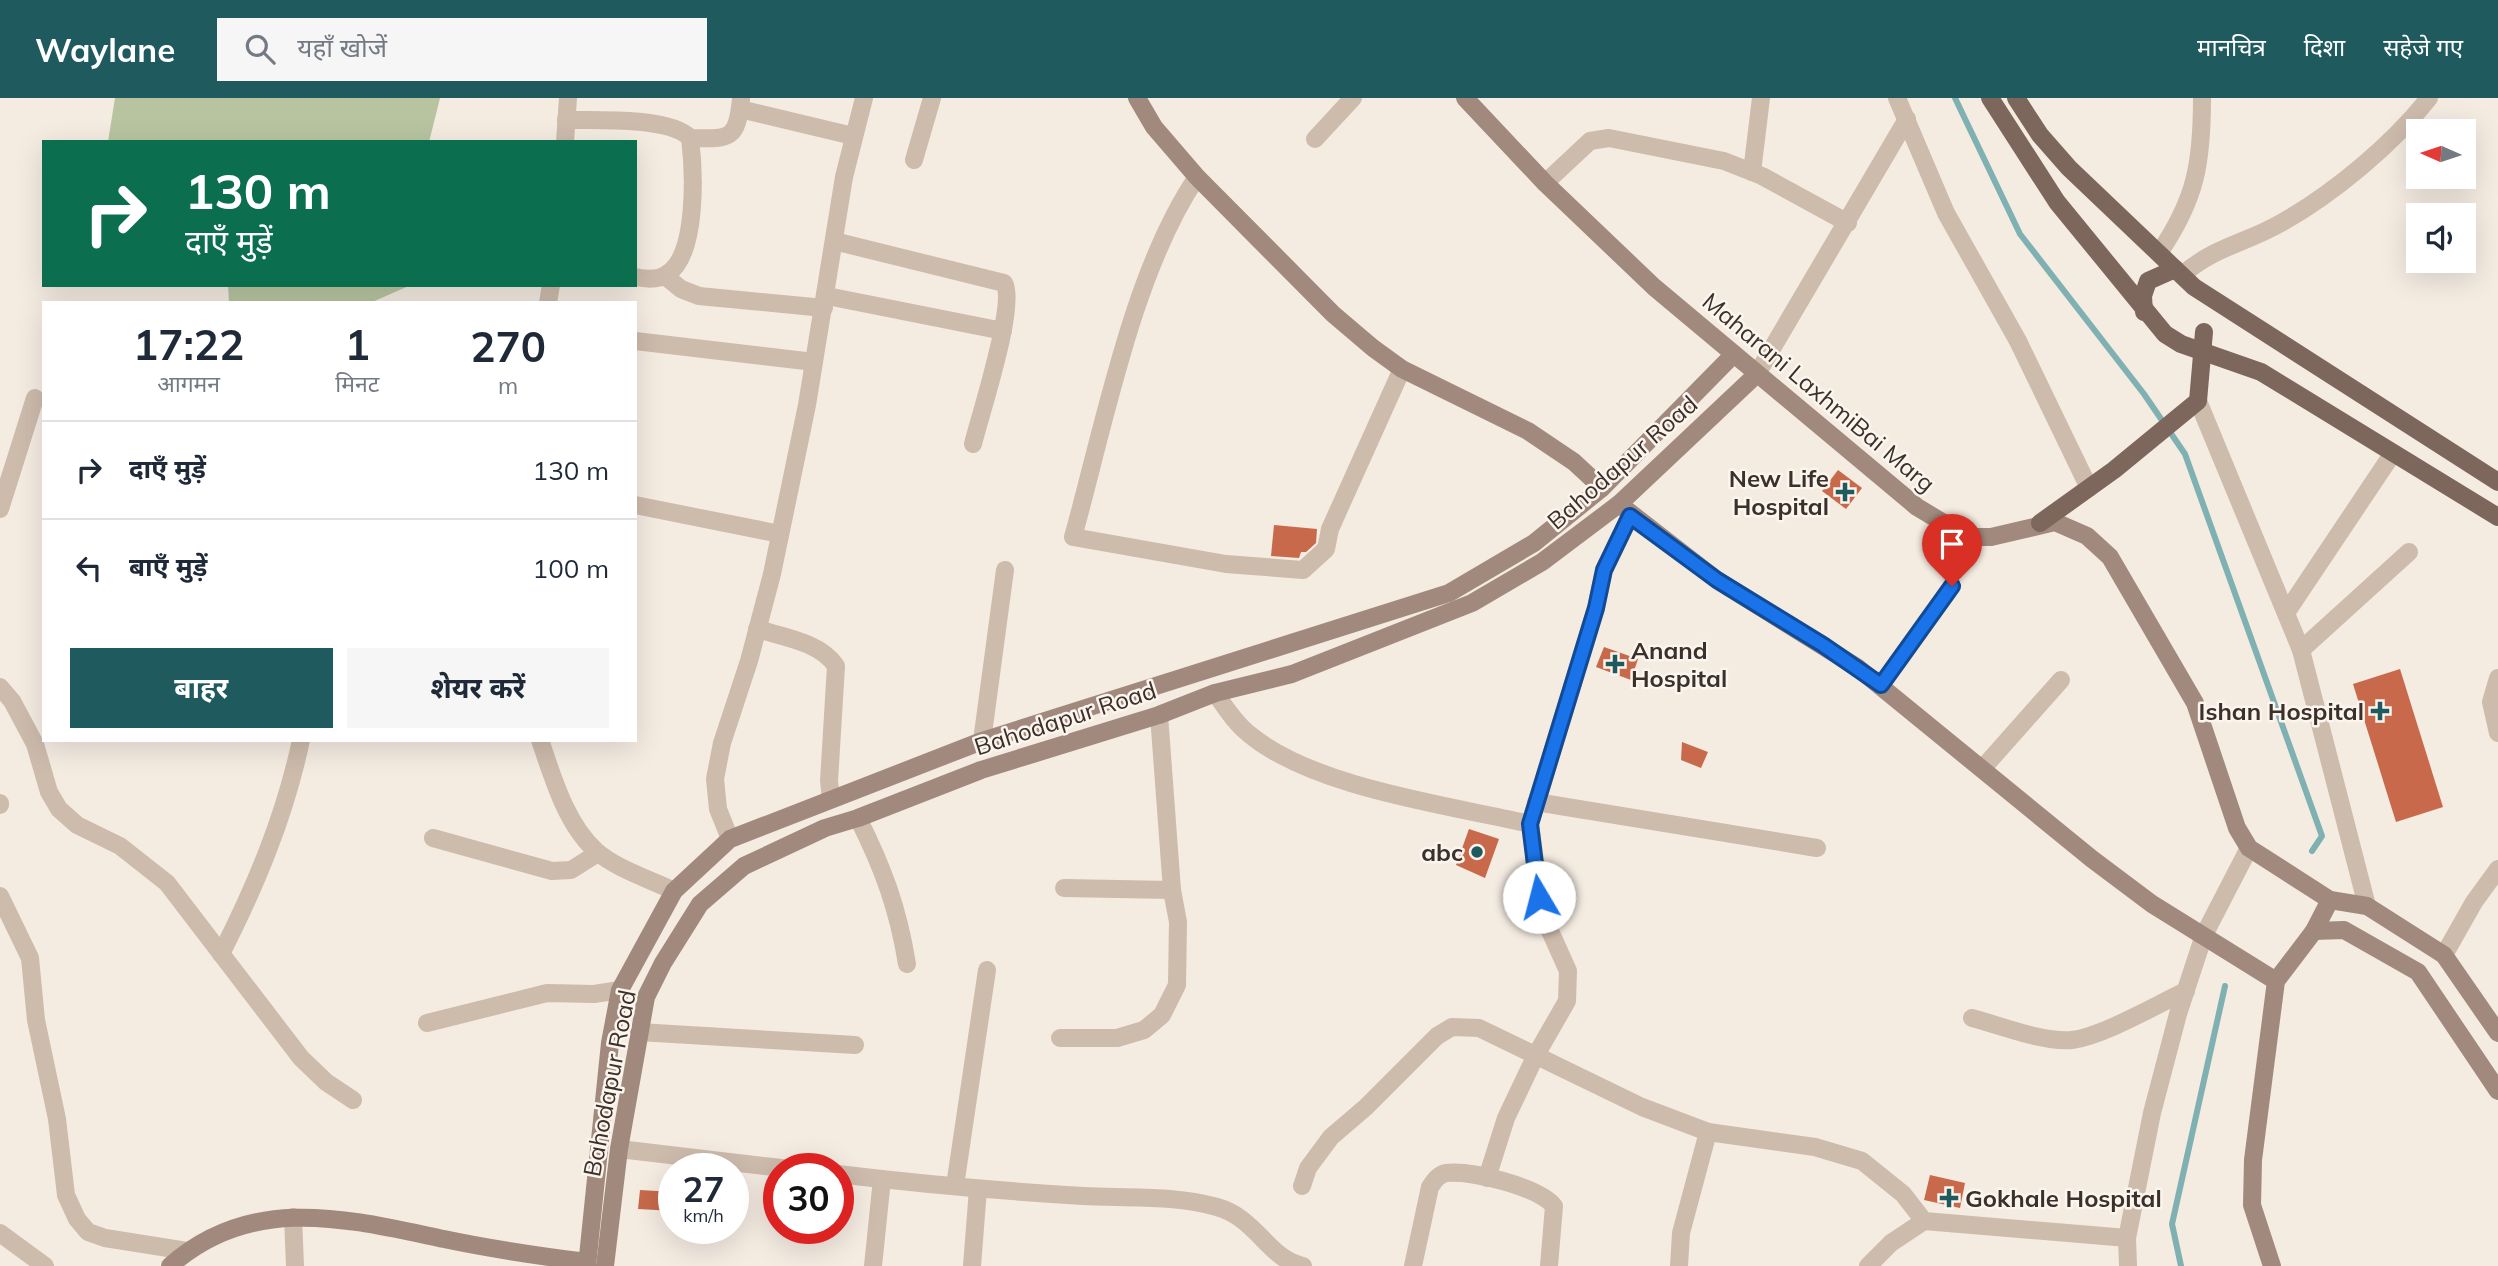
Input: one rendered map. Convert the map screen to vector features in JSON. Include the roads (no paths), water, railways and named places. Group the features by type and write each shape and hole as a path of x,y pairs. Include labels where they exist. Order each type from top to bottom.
{"main road":[{"path":"1137,98 1154,127 1197,177 1333,314 1402,369 1528,431 1574,462 1602,488"},
{"name":"Maharani LaxhmiBai Marg","path":"1465,98 1545,183 1654,287 1917,508 1967,537 1991,537 2040,523 2055,522 2087,536 2110,557 2195,702 2234,818 2249,849"},
{"path":"1990,98 2057,202 2144,312 2165,334 2181,344 2202,341 2261,372 2498,517"},
{"path":"2016,98 2040,135 2068,168 2178,272 2211,298 2498,482"},
{"path":"2144,312 2143,296 2148,281 2178,272"},
{"path":"2040,523 2089,488 2198,401 2202,341 2211,298"},
{"path":"170,1266 187,1251 233,1228 262,1219 293,1217 377,1224 445,1240 587,1264 610,1043 620,990 674,891 730,839 982,741 1449,593 1534,543 1602,488 1734,354"},
{"name":"Bahodapur Road","path":"605,1266 619,1149 646,997 663,962 700,904 744,866 825,828 858,818 981,770 1159,715 1215,693 1293,674 1472,603 1624,510 1757,374"},
{"path":"1624,510 1717,580 1798,628 1881,685 2092,859 2152,904 2204,935 2217,947 2276,981"},
{"path":"2249,849 2330,900 2367,906 2444,955 2498,1033"},
{"path":"2272,1266 2252,1205 2252,1171 2276,981 2314,931 2330,900"},
{"path":"2314,931 2344,930 2418,972 2498,1091"}],"street":[{"path":"565,140 568,98"},
{"path":"730,839 718,809 715,779 722,743 757,629 780,534 814,362 853,136 864,98"},
{"path":"914,160 932,98"},
{"path":"1315,139 1353,98"},
{"path":"1752,172 1761,98"},
{"path":"1897,98 1946,213 2018,341 2089,488"},
{"path":"2159,254 2189,204 2197,173 2202,98"},
{"path":"2178,272 2204,256 2248,240 2313,203 2411,121 2429,98"},
{"path":"566,120 670,127 684,132 690,138 724,139 731,136 740,104 853,136"},
{"path":"1757,374 1907,119"},
{"path":"637,277 665,276 675,269 684,251 691,207 690,138"},
{"path":"1545,183 1590,141 1609,138 1724,161 1752,172 1848,223"},
{"path":"1197,177 1180,203 1147,283 1126,346 1073,537 1226,564 1303,570 1326,549 1330,529 1402,369"},
{"path":"834,240 1004,283 1009,298 1003,331 973,444"},
{"path":"665,276 681,289 699,296 825,302 1003,331"},
{"path":"637,341 814,362"},
{"path":"0,509 35,398"},
{"path":"2198,401 2301,650 2367,906"},
{"path":"2286,614 2393,453"},
{"path":"637,505 780,534"},
{"path":"1487,1178 1506,1118 1536,1055 1567,1001 1570,985 1568,971 1542,913 1530,824 1624,510"},
{"path":"2301,650 2409,552"},
{"path":"982,741 1005,570"},
{"path":"1881,685 1952,586"},
{"path":"757,629 812,647 829,657 836,666 829,780 831,799"},
{"path":"2498,678 2491,702 2498,733"},
{"path":"1982,769 2061,680"},
{"path":"0,687 12,701 36,744 49,792 59,809 77,825 120,846 167,883 301,1058 326,1082 353,1100"},
{"path":"1215,693 1236,723 1252,736 1308,767 1360,785 1530,824"},
{"path":"1060,1038 1117,1038 1143,1030 1162,1015 1177,985 1178,922 1172,890 1159,715"},
{"path":"221,954 252,894 273,838 300,742"},
{"path":"541,742 554,779 580,833 598,853 674,891"},
{"path":"1536,802 1817,848"},
{"path":"858,818 885,872 896,906 907,964"},
{"path":"433,838 552,871 571,870 598,853"},
{"path":"2128,1266 2127,1238 2152,1112 2186,991 2204,935 2249,849"},
{"path":"2444,955 2474,902 2498,869"},
{"path":"1064,888 1172,890"},
{"path":"0,897 30,958 36,1020 57,1119 66,1195 77,1219 88,1232 105,1238 187,1251"},
{"path":"955,1186 986,970"},
{"path":"427,1023 547,993 620,990"},
{"path":"1972,1018 2054,1039 2072,1040 2102,1030 2186,991"},
{"path":"1301,1186 1308,1168 1331,1137 1366,1107 1437,1036 1452,1027 1479,1028 1642,1107 1708,1132 1815,1147 1862,1161 1903,1194 1924,1221"},
{"path":"639,1032 855,1045"},
{"path":"1679,1266 1681,1233 1708,1132"},
{"path":"619,1149 763,1166"},
{"path":"1413,1266 1430,1187 1437,1177 1447,1173 1487,1178 1546,1197 1554,1206 1549,1266"},
{"path":"854,1176 978,1189 1163,1199 1216,1207 1250,1223 1282,1257 1303,1266"},
{"path":"873,1266 881,1179"},
{"path":"972,1266 978,1189"},
{"path":"293,1217 295,1266"},
{"path":"1868,1266 1891,1243 1924,1221 2127,1238"},
{"path":"0,1233 45,1266"}],"waterway":[{"path":"1955,98 2020,234 2144,394 2185,454 2322,836 2312,851"},
{"path":"2181,1266 2172,1224 2225,986"}],"place":[{"name":"New Life Hospital","path":"1845,492"},
{"name":"Anand Hospital","path":"1615,664"},
{"name":"Ishan Hospital","path":"2380,711"},
{"name":"abc","path":"1477,852"},
{"name":"Gokhale Hospital","path":"1949,1198"}]}
